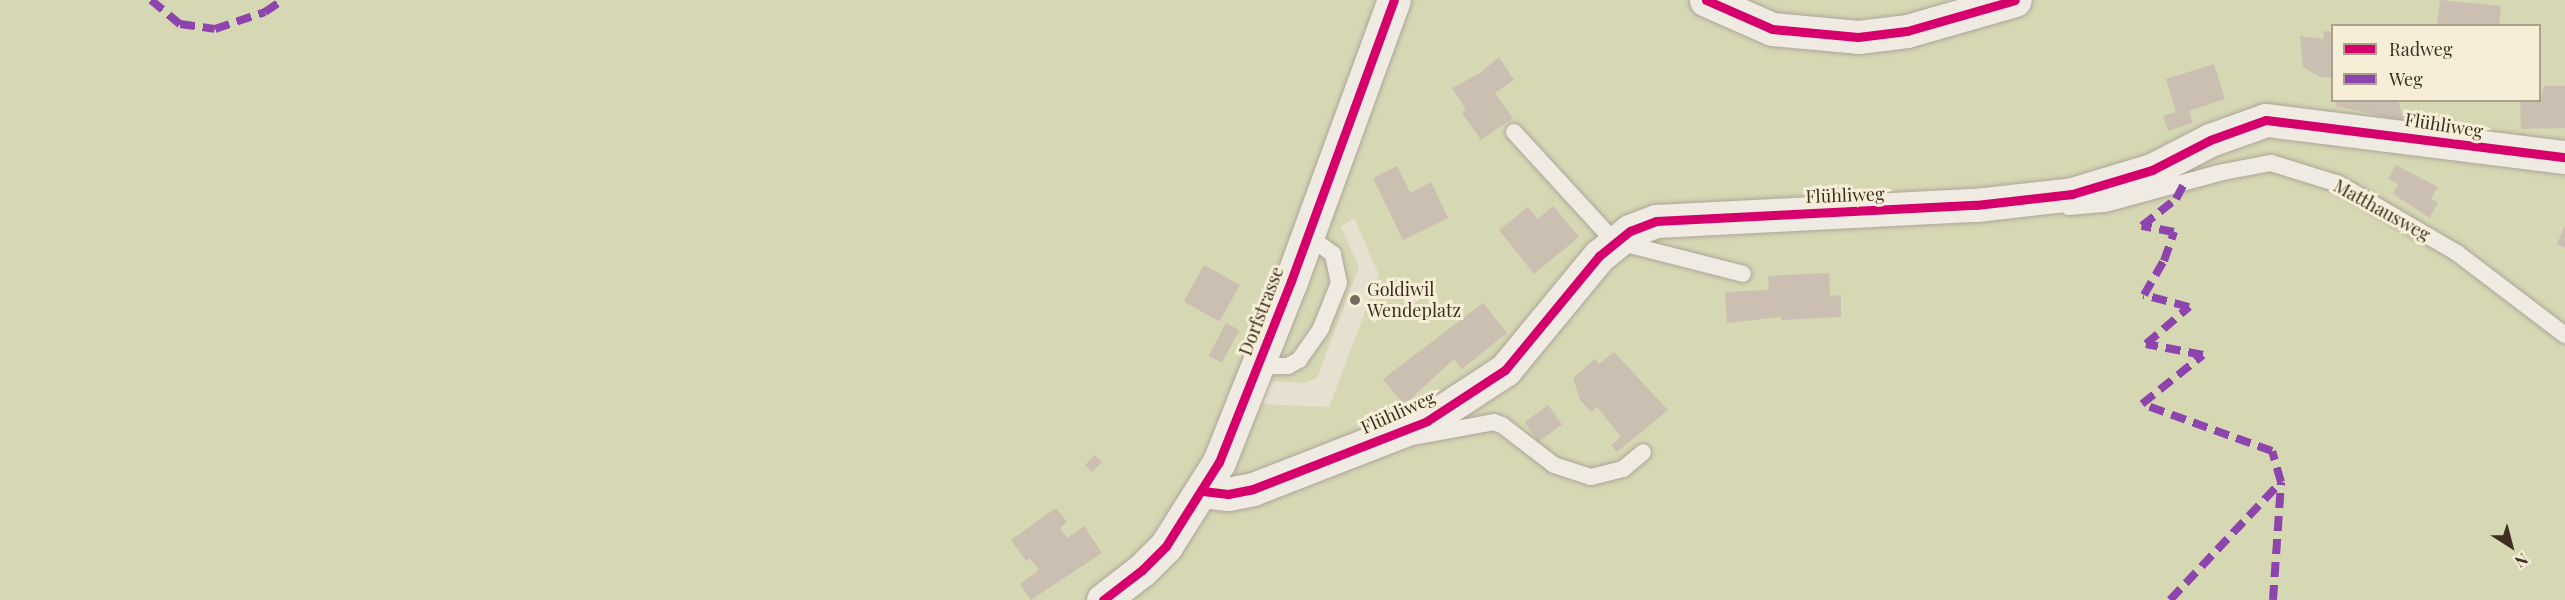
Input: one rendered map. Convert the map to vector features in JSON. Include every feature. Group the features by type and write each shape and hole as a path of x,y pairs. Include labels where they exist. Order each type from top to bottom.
{"street":[{"name":"Dorfstrasse","path":"1103,600 1142,570 1166,546 1203,491 1241,412 1394,0"},
{"path":"1706,0 1772,29 1858,37 1907,31 2015,0"},
{"name":"Flühliweg","path":"1203,491 1228,494 1253,489 1427,421 1505,370 1614,241 1643,225 1674,218 2032,200 2094,189 2152,170 2210,140 2266,120 2565,157"}],"lane":[{"path":"1514,132 1614,241 1743,274"},
{"name":"Matthausweg","path":"2032,200 2056,208 2105,204 2271,163 2339,184 2457,253 2565,335"},
{"path":"1260,359 1275,366 1288,366 1299,360 1322,328 1339,283 1332,254 1307,235"},
{"path":"1403,431 1414,438 1426,438 1494,422 1502,424 1554,465 1591,477 1623,469 1643,452"}],"green space":[{"path":"0,0 2565,0 2565,600 0,600","holes":["1354,218 1379,275 1329,407 1260,404 1268,381 1304,383 1317,378 1359,267 1341,227"]}],"building":[{"path":"2440,0 2501,6 2499,24 2437,24"},
{"path":"2324,31 2331,32 2331,78 2320,77 2303,67 2300,36 2323,39"},
{"path":"1499,57 1514,80 1495,93 1513,118 1481,140 1462,113 1466,110 1452,88 1480,73"},
{"path":"2214,64 2225,99 2189,111 2193,123 2168,131 2163,116 2176,112 2166,79"},
{"path":"2544,86 2565,86 2565,128 2521,129 2520,102 2541,102"},
{"path":"2337,102 2399,102 2404,121 2336,106"},
{"path":"2396,165 2438,187 2431,199 2438,202 2430,218 2393,194 2398,184 2388,179"},
{"path":"1397,166 1410,193 1431,182 1448,218 1403,240 1373,178"},
{"path":"1553,206 1579,237 1534,274 1499,230 1528,207 1538,219"},
{"path":"2565,225 2565,248 2557,244"},
{"path":"1204,265 1240,285 1219,322 1184,302"},
{"path":"1829,273 1830,296 1841,295 1841,317 1781,320 1781,317 1727,323 1725,292 1769,290 1768,276"},
{"path":"1483,303 1507,333 1462,369 1454,359 1404,405 1383,379"},
{"path":"1226,323 1239,330 1222,363 1209,356"},
{"path":"1614,352 1668,410 1617,452 1611,445 1621,437 1597,407 1591,412 1580,400 1573,378 1595,359 1599,364"},
{"path":"1548,405 1562,424 1539,441 1525,422"},
{"path":"1095,455 1102,462 1092,472 1085,465"},
{"path":"1056,508 1067,522 1060,528 1067,538 1084,526 1102,553 1031,600 1020,584 1039,570 1030,558 1026,561 1011,540"}],"marked path":[{"path":"151,0 180,24 215,29 265,12 283,0"},
{"path":"2170,600 2281,482 2272,451 2142,404 2203,355 2146,344 2189,307 2144,295 2164,261 2174,232 2142,226 2176,199 2185,182"},
{"path":"2273,600 2281,482"}],"cycle path":[{"path":"1103,600 1142,570 1166,546 1219,462 1291,281 1394,0"},
{"path":"1706,0 1772,29 1858,37 1907,31 2015,0"},
{"path":"1203,491 1228,494 1253,489 1427,421 1505,370 1599,256 1630,231 1656,221 1976,205 2072,194 2152,170 2210,140 2266,120 2565,157"}],"place":[{"name":"Goldiwil Wendeplatz","path":"1355,300"}]}
